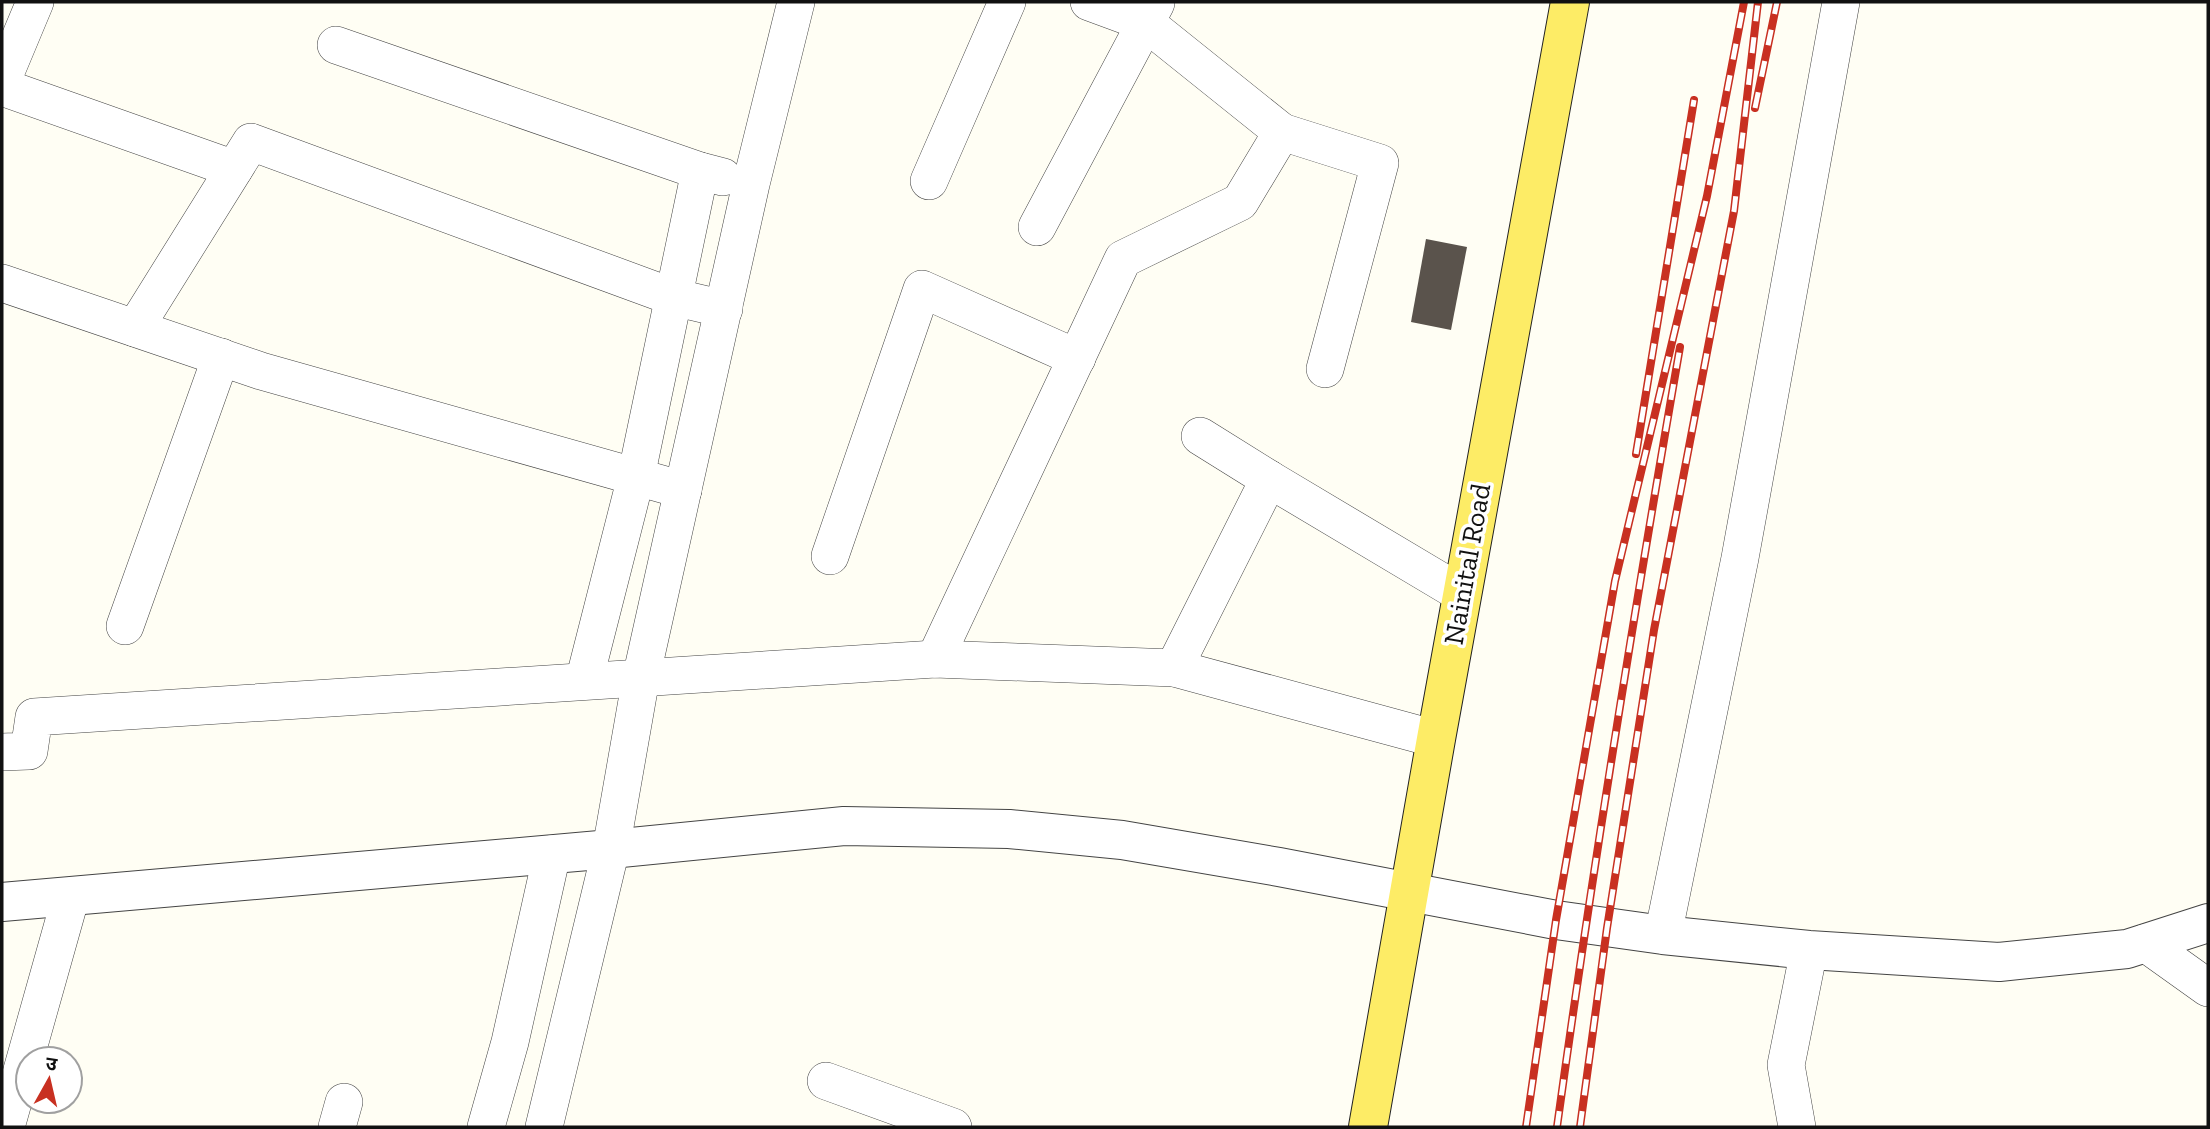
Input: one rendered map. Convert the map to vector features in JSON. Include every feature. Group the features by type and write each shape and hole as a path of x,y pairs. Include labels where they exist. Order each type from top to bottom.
{"main road":[{"name":"Nainital Road","path":"1368,1127 1570,2"}],"street":[{"path":"2,81 35,2"},
{"path":"544,1127 611,849 641,678 751,184 796,2"},
{"path":"929,181 1007,2"},
{"path":"1089,2 1151,12 1282,132 1380,163 1325,369"},
{"path":"1663,935 1740,558 1841,2"},
{"path":"1037,227 1151,12"},
{"path":"336,45 700,171 751,184"},
{"path":"2,87 234,169"},
{"path":"936,659 1123,259 1240,202 1282,132"},
{"path":"135,328 251,142 673,297 724,309"},
{"path":"584,681 636,477 700,171"},
{"path":"2,283 274,375 683,490"},
{"path":"830,556 922,289 1077,358"},
{"path":"125,626 221,357"},
{"path":"1200,436 1462,594"},
{"path":"1174,668 1269,479"},
{"path":"2,752 29,751 34,717 936,659 1174,668 1436,739"},
{"path":"2,902 844,826 1009,830 1122,841 1279,867 1556,920 1663,935 1808,950 1999,962 2127,949 2208,923"},
{"path":"486,1127 510,1042 552,854"},
{"path":"6,1127 71,896"},
{"path":"2145,943 2208,988"},
{"path":"1797,1127 1786,1066 1808,950"},
{"path":"826,1081 929,1124"}],"building":[{"path":"1426,239 1467,247 1451,330 1411,322"}],"railway":[{"path":"1526,1127 1556,920 1615,581 1707,196 1744,2"},
{"path":"1580,1127 1607,928 1654,630 1734,211 1758,2"},
{"path":"1755,108 1777,2"},
{"path":"1636,454 1694,100"},
{"path":"1557,1127 1615,737 1680,347"}]}
